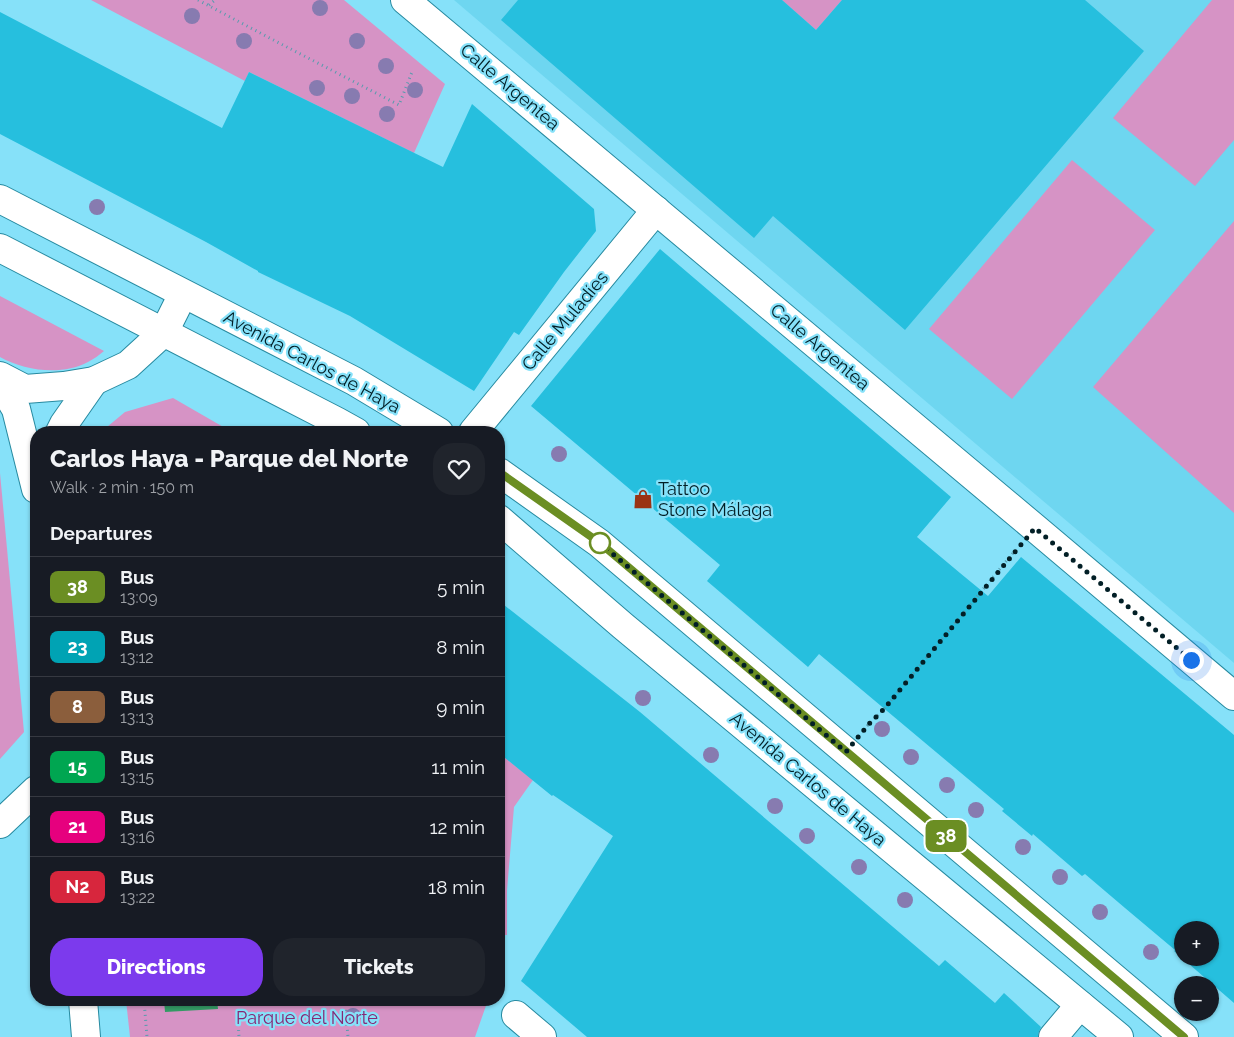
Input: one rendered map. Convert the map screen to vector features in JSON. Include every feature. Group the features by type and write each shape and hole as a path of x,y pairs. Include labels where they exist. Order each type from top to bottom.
{"main road":[{"name":"Calle Argentea","path":"405,0 1234,696"},
{"name":"Avenida Carlos de Haya","path":"0,199 354,381 429,426"},
{"name":"Calle Muladíes","path":"478,426 656,210"},
{"path":"0,248 345,426"},
{"path":"0,376 25,389 64,386 94,381 128,365 164,332 183,294"},
{"path":"63,426 94,381"},
{"path":"0,382 16,409 30,465"},
{"path":"505,476 600,543 1184,1037"},
{"name":"Avenida Carlos de Haya","path":"505,524 631,633 1119,1037"},
{"path":"0,824 30,796"},
{"path":"1053,1037 1080,1005"},
{"path":"83,1006 86,1037"},
{"path":"516,1015 542,1037"}],"path":[{"path":"198,0 399,105 412,72"},
{"path":"209,5 216,0"},
{"path":"846,752 1035,528"},
{"path":"144,1006 147,1037"},
{"path":"237,1006 239,1037"},
{"path":"345,1006 348,1037"}],"shaded area":[{"path":"454,0 1234,0 1234,663 903,382"},
{"path":"164,1006 218,1006 218,1009 165,1012"}],"green space":[{"path":"91,0 344,0 445,84 414,153 249,72 245,81"},
{"path":"782,0 842,0 816,30"},
{"path":"1212,0 1234,0 1234,140 1195,186 1113,118"},
{"path":"1072,160 1155,230 1012,399 929,329"},
{"path":"1234,221 1234,513 1093,387"},
{"path":"0,296 104,351 90,361 78,366 55,370 21,366 0,357"},
{"path":"173,398 222,426 108,426 125,412"},
{"path":"0,473 24,732 0,759"},
{"path":"505,758 533,780 514,807 507,890 507,935 505,935"},
{"name":"Parque del Norte","path":"127,1006 486,1006 475,1037 130,1037"}],"building":[{"path":"518,0 782,0 816,30 842,0 1085,0 1144,51 905,330 773,216 754,238 501,20"},
{"path":"0,12 222,128 249,72 443,167 472,104 594,209 596,231 519,335 514,332 474,391 350,316 258,272 206,242 0,134"},
{"path":"660,249 951,497 917,537 988,596 1021,557 1234,735 1234,1003 1219,990 1219,976 1203,976 1191,966 1219,966 1219,921 1174,921 1174,949 1085,874 1082,876 1033,834 1032,836 1002,811 1004,809 819,654 808,667 707,581 720,565 531,406"},
{"path":"505,606 640,712 939,966 945,960 995,1003 1004,993 1041,1027 1038,1037 587,1037 521,981 613,836 552,796 505,758"}],"bus line":[{"name":"38","path":"505,476 600,543 1184,1037"}],"place":[{"name":"Tattoo Stone Málaga","path":"643,499"}],"route":[{"path":"600,543 846,752 1035,528 1191,660"}]}
